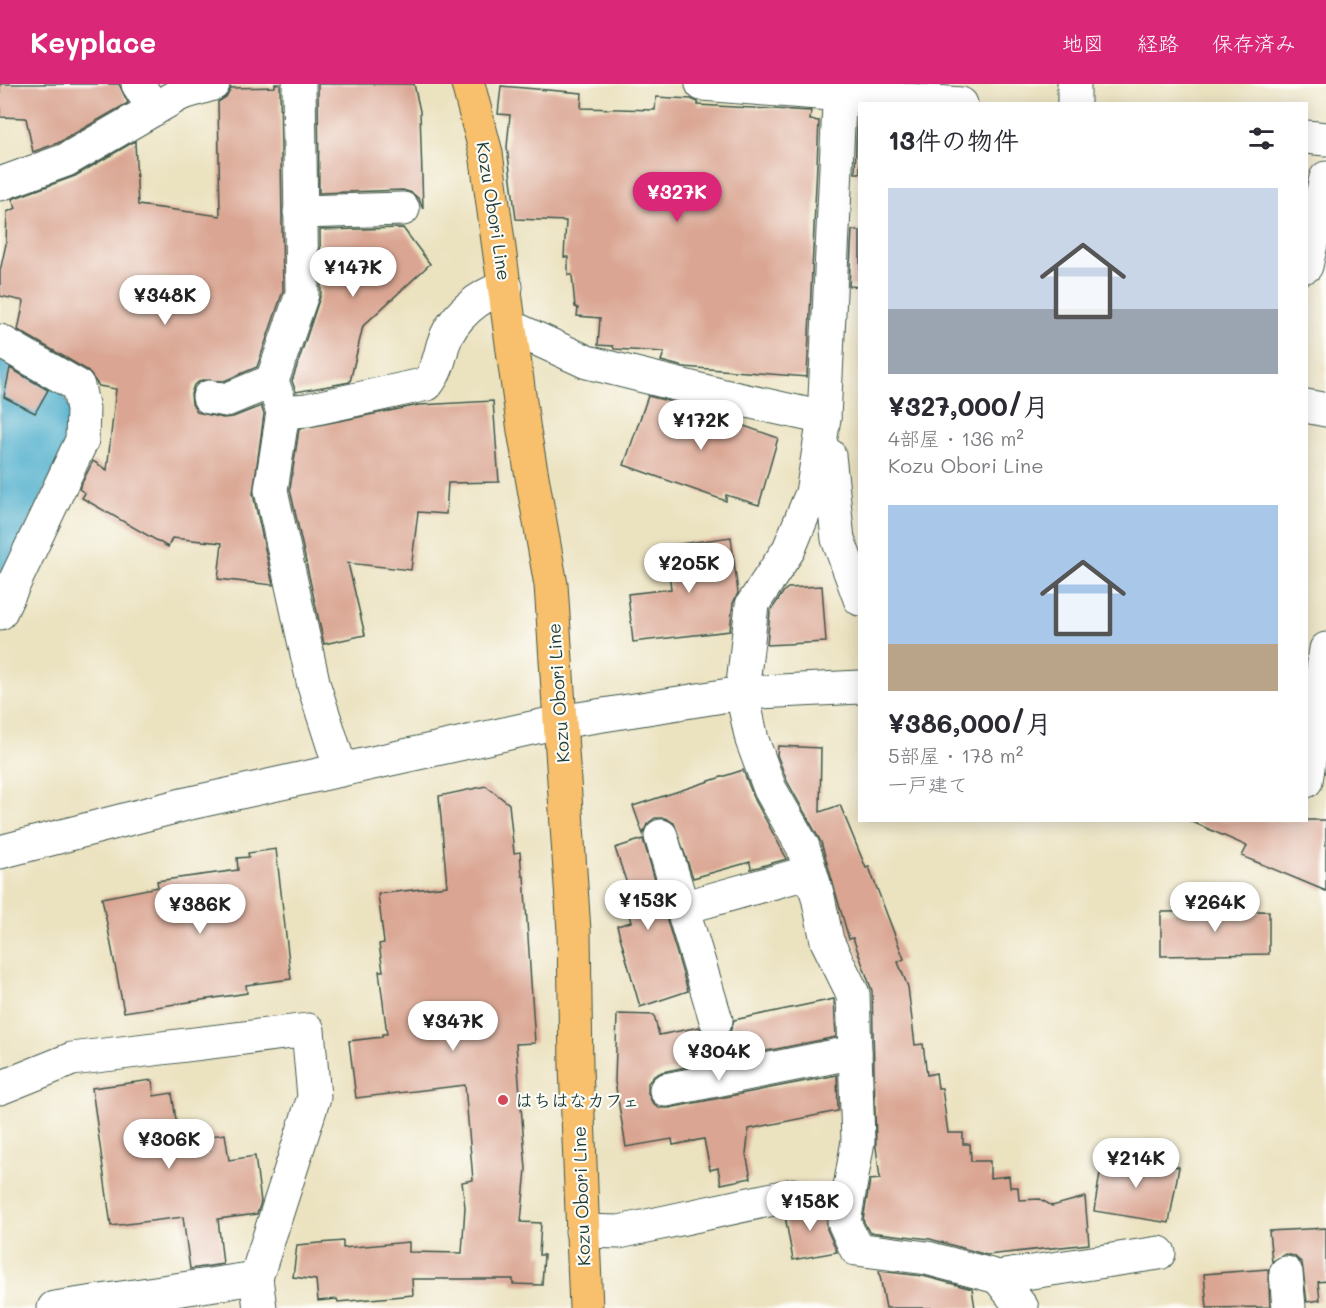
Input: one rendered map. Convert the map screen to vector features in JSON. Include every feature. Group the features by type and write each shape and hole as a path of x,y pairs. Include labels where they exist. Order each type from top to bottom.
{"main road":[{"name":"Kozu Obori Line","path":"468,84 486,153 506,286 524,431 551,585 574,931 586,1308"}],"street":[{"path":"0,184 66,160 146,97 180,94 213,84"},
{"path":"299,84 302,294 272,381 283,412 271,490 314,686 341,770"},
{"path":"702,84 840,89 945,102"},
{"path":"1074,84 1074,102"},
{"path":"840,89 824,417 812,493 789,549 752,605 742,693 752,740 770,789 803,847 827,941 853,994 858,1141 844,1222 856,1249 927,1258 998,1277 1159,1252"},
{"path":"1308,137 1326,139"},
{"path":"1315,248 1326,178"},
{"path":"300,212 403,209"},
{"path":"283,412 307,410 427,384 436,373 444,342 468,307 490,291 506,286"},
{"path":"511,327 587,362 720,395 824,417"},
{"path":"0,341 78,386 83,409 82,440 0,613"},
{"path":"209,397 226,400 272,381"},
{"path":"1308,406 1326,410"},
{"path":"824,417 838,539 858,594"},
{"path":"1308,650 1326,648 1308,768"},
{"path":"0,852 186,804 559,722 742,693 858,687"},
{"path":"661,836 716,1020"},
{"path":"682,908 810,872"},
{"path":"0,1088 72,1059 308,1030 314,1096 258,1293 54,1308"},
{"path":"666,1090 855,1052"},
{"path":"582,1231 619,1232 792,1195"},
{"path":"1286,1274 1289,1308"},
{"path":"998,1277 1022,1308"}],"water":[{"path":"0,358 61,391 71,409 70,438 0,581"}],"building":[{"path":"0,84 119,84 128,103 58,143 33,152 26,118 0,117"},
{"path":"275,84 280,84 283,291 257,367 224,381 202,380 194,385 191,394 192,404 197,412 223,418 233,417 261,406 264,414 253,494 273,585 218,579 222,543 172,538 168,547 82,498 85,493 79,489 93,461 107,470 116,389 99,386 87,370 18,330 24,301 0,296 0,271 6,244 7,212 16,208 12,199 75,176 135,141 138,205 220,216 218,102 226,97 231,88 275,87"},
{"path":"318,84 414,84 420,111 423,209 419,199 403,190 319,193"},
{"path":"501,86 582,93 581,108 655,110 656,97 691,99 698,102 698,105 811,111 810,120 819,121 807,377 684,367 661,361 664,352 614,349 613,346 598,345 600,318 577,316 578,308 575,307 572,275 568,275 568,257 564,257 566,221 516,219 507,147 510,115 498,114"},
{"path":"857,124 858,173 855,173"},
{"path":"403,228 430,264 363,326 350,382 296,392 292,381 321,294 320,230"},
{"path":"852,230 858,231 858,287 849,286"},
{"path":"10,368 48,390 35,413 4,397"},
{"path":"648,396 688,406 778,438 759,505 726,495 726,501 624,465"},
{"path":"493,401 499,482 448,483 446,514 418,512 411,570 348,563 365,635 324,644 290,489 299,429 419,405"},
{"path":"731,537 738,593 733,603 730,631 633,642 628,594 671,589 666,546"},
{"path":"822,586 826,642 767,645 770,612 784,591 788,588"},
{"path":"778,746 821,748 820,812 840,805 866,868 869,867 904,959 898,962 908,987 915,1045 923,1044 927,1075 936,1073 938,1088 942,1088 948,1133 963,1133 963,1144 970,1144 971,1161 990,1161 990,1178 1009,1176 1010,1187 1018,1187 1019,1200 1040,1199 1052,1206 1085,1197 1089,1244 987,1255 930,1239 869,1232 863,1220 870,1180 880,1179 876,1147 872,991 853,938 849,939 821,842 787,781 777,755"},
{"path":"743,770 754,798 787,859 751,869 750,862 693,878 674,823 665,818 655,818 647,824 643,834 633,806"},
{"path":"486,786 509,804 514,853 520,852 522,876 524,876 535,1043 516,1044 526,1169 521,1222 541,1223 539,1255 544,1255 542,1285 513,1284 513,1279 412,1279 413,1295 338,1302 337,1299 318,1301 316,1280 293,1277 297,1245 343,1241 343,1248 409,1242 409,1252 462,1253 465,1207 462,1182 473,1180 465,1085 356,1098 349,1041 382,1037 382,1034 387,1034 379,971 383,971 379,944 384,943 378,894 447,886 439,796"},
{"path":"1326,820 1326,891 1242,856 1247,846 1193,822"},
{"path":"643,839 688,991 640,1007 617,926 631,922 621,889 628,887 615,848"},
{"path":"276,849 291,979 246,985 247,993 124,1012 102,898 158,887 157,881 238,870 237,858 249,857 248,853"},
{"path":"1269,911 1269,954 1161,956 1161,912"},
{"path":"834,999 836,1037 662,1072 648,1083 648,1093 652,1102 659,1108 669,1108 837,1075 838,1111 749,1129 746,1154 751,1178 721,1184 718,1168 710,1170 704,1139 673,1145 672,1139 626,1147 615,1082 617,1014 654,1015 659,1035 699,1027 711,1038 721,1038 730,1032 734,1020"},
{"path":"152,1080 154,1096 172,1093 179,1140 225,1134 229,1160 255,1156 261,1202 257,1214 218,1219 223,1264 190,1269 183,1217 111,1226 92,1088"},
{"path":"1103,1154 1179,1167 1169,1223 1094,1211"},
{"path":"828,1202 827,1229 837,1252 793,1260 785,1216 806,1207"},
{"path":"1326,1228 1326,1281 1318,1282 1320,1300 1307,1302 1302,1263 1294,1256 1285,1254 1272,1262 1269,1231"},
{"path":"1268,1269 1270,1307 1207,1308 1204,1274"},
{"path":"879,1271 923,1276 972,1289 975,1308 886,1308"}],"place":[{"name":"はちはなカフェ","path":"503,1100"}]}
